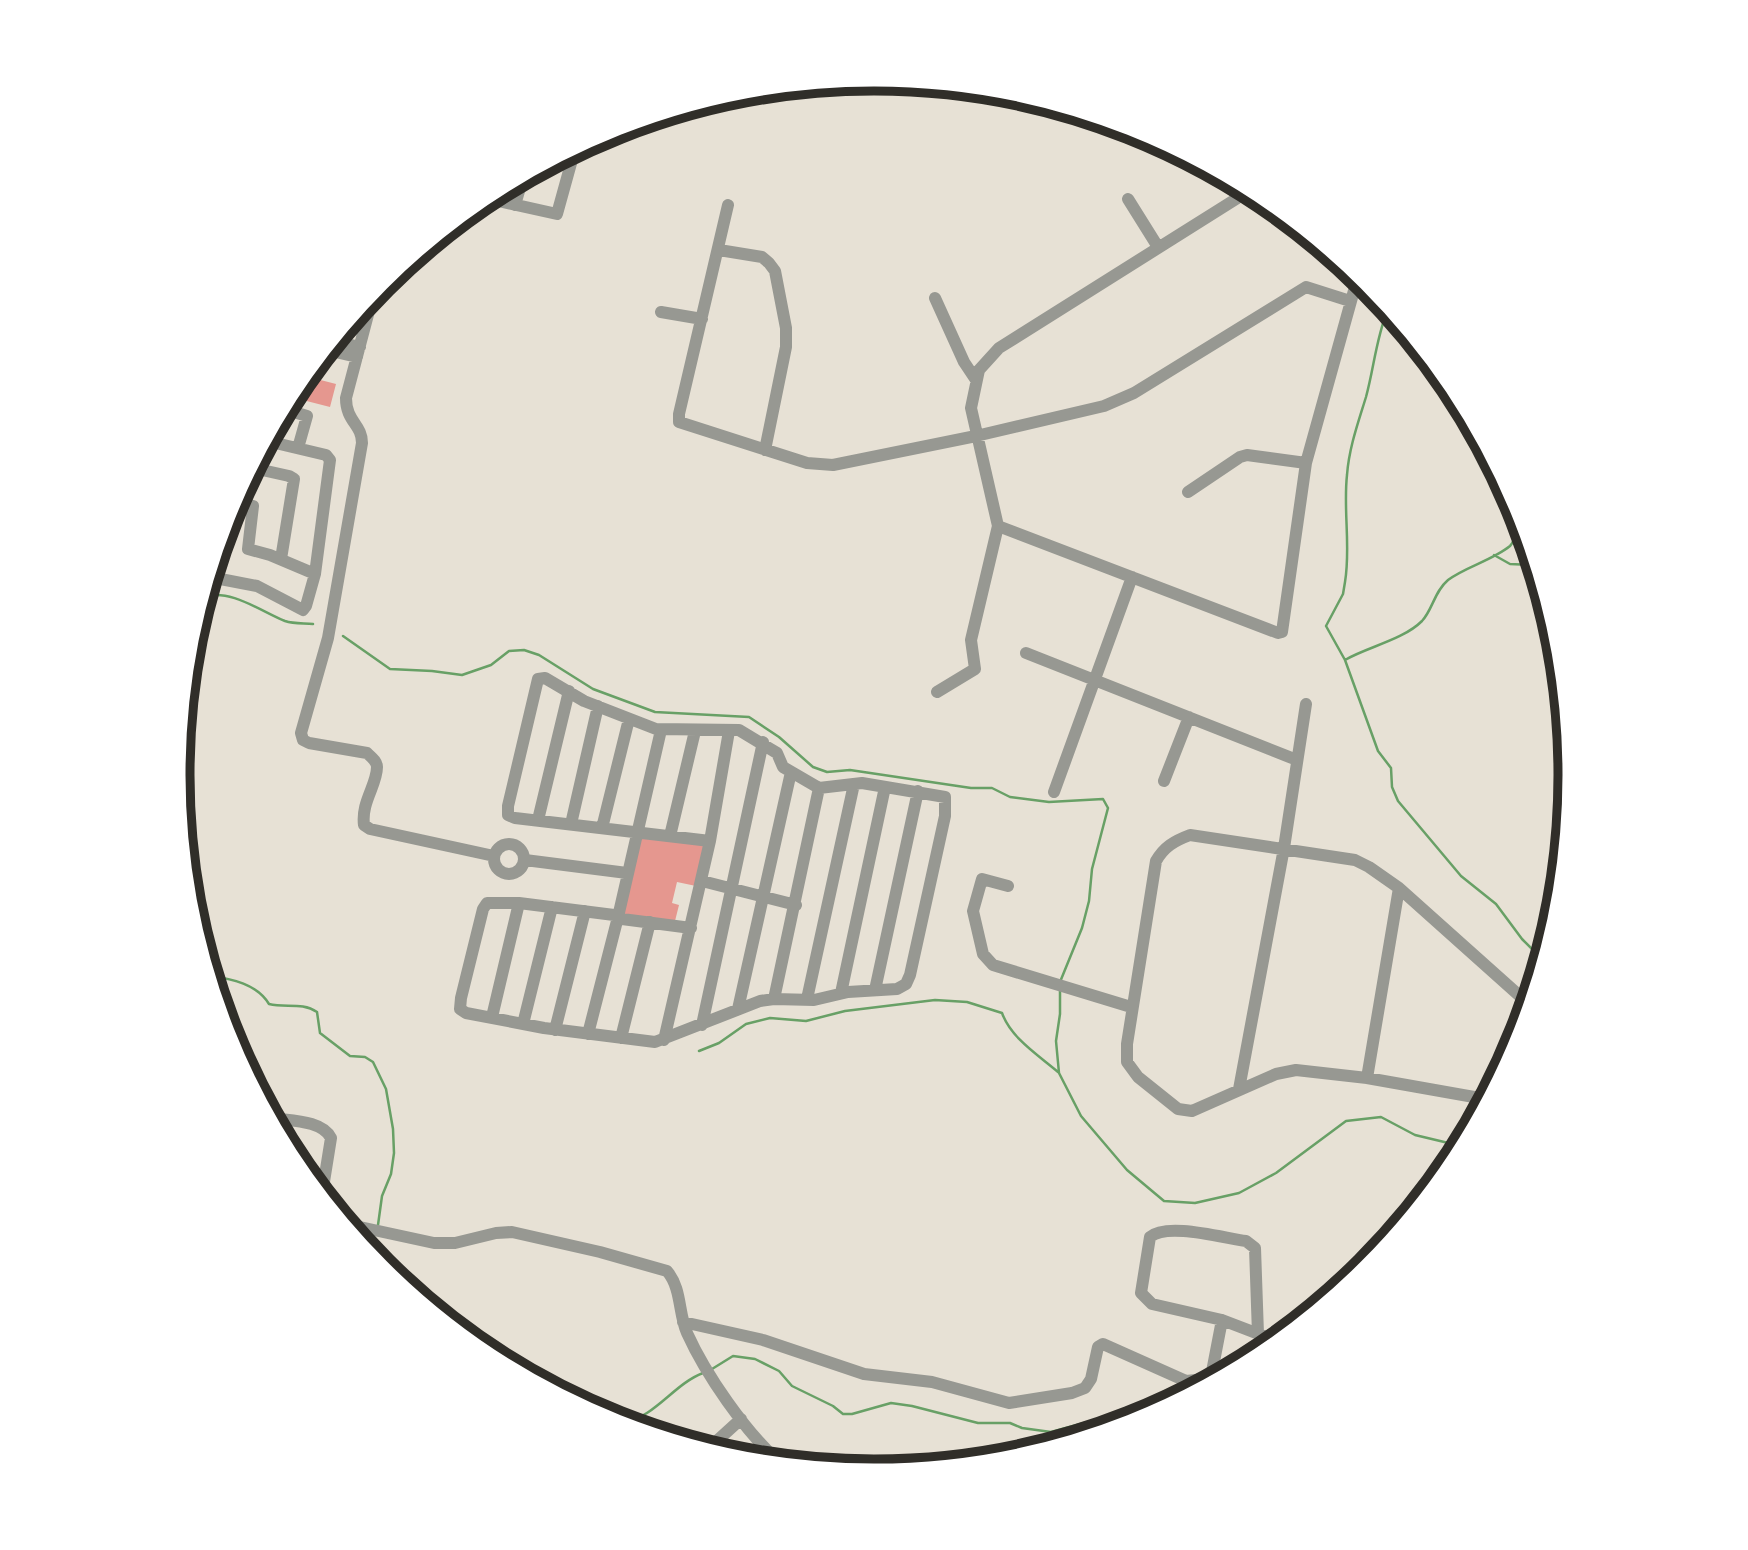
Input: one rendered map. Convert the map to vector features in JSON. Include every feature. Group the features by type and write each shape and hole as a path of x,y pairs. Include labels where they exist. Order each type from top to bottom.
{"street":[{"path":"501,202 557,214 571,162"},
{"path":"515,205 519,191"},
{"path":"937,692 975,669 971,640 998,526 971,408 979,370 999,348 1238,197"},
{"path":"1128,199 1158,247"},
{"path":"728,205 679,414 680,422 807,463 833,465 1104,406 1134,393 1306,287 1350,301"},
{"path":"719,250 762,257 775,271 786,328 786,347 765,450"},
{"path":"998,526 1278,633 1282,632 1306,463 1354,288"},
{"path":"935,298 960,354 976,380"},
{"path":"661,312 702,319"},
{"path":"368,315 346,405 349,418 360,430 362,443 328,639 302,733 303,740 367,753 374,758 377,767 363,814 364,825 370,829 495,856"},
{"path":"343,345 359,352"},
{"path":"338,351 359,352"},
{"path":"295,412 307,416 298,448"},
{"path":"219,579 257,586 303,610 306,606 315,574 330,460 326,455 277,443"},
{"path":"1188,492 1247,455 1306,463"},
{"path":"262,470 294,479 281,559"},
{"path":"246,504 253,506 248,549 281,559 315,574"},
{"path":"1054,792 1132,577"},
{"path":"1026,653 1297,760"},
{"path":"691,928 585,911 487,903 460,1009 466,1013 555,1030 651,1042 664,1040 738,1009 774,999 807,999 841,993 897,989 906,984 942,829 946,798 940,794 854,784 820,788 781,765 777,753 763,742 739,730 661,730 598,706 545,678 538,679 508,815 514,818 710,841"},
{"path":"538,820 569,691"},
{"path":"1239,1089 1284,848 1306,704"},
{"path":"571,824 598,706"},
{"path":"1164,781 1188,717"},
{"path":"602,828 629,719"},
{"path":"588,1034 661,730"},
{"path":"670,836 695,730"},
{"path":"664,1040 702,881 729,731"},
{"path":"702,1025 763,742"},
{"path":"738,1009 791,772"},
{"path":"807,999 854,784"},
{"path":"774,999 820,788"},
{"path":"841,993 885,788"},
{"path":"875,990 918,791"},
{"path":"1477,1097 1296,1069 1276,1074 1192,1111 1178,1109 1138,1077 1127,1062 1131,1007 1156,861 1162,851 1176,840 1190,835 1355,860 1399,888 1521,997"},
{"path":"514,844 523,852 524,860 517,872 507,874 496,865 495,856 502,846 514,844"},
{"path":"524,860 627,873"},
{"path":"1008,886 982,879 972,911 983,954 993,965 1131,1007"},
{"path":"702,881 796,905"},
{"path":"1367,1078 1399,888"},
{"path":"492,1017 519,904"},
{"path":"523,1024 552,907"},
{"path":"555,1030 585,911"},
{"path":"621,1038 650,922"},
{"path":"284,1120 327,1130 331,1138 324,1181"},
{"path":"361,1227 434,1243 512,1233 667,1271 674,1279 683,1322 702,1359 741,1419 767,1450"},
{"path":"1258,1334 1255,1248 1246,1241 1170,1230 1155,1233 1150,1237 1141,1293 1146,1300 1152,1304 1222,1320 1258,1334 1265,1336"},
{"path":"1215,1367 1222,1320"},
{"path":"683,1322 764,1340 864,1374 932,1382 1009,1403 1085,1388 1091,1379 1098,1347 1103,1344 1186,1381 1191,1380"},
{"path":"717,1441 741,1419"}],"shaded area":[{"path":"317,379 336,384 330,407 302,400"},
{"path":"639,837 704,843 696,886 677,882 672,903 679,905 675,921 623,914"}],"waterway":[{"path":"1384,320 1348,465 1347,569 1343,594 1326,626 1345,660 1378,751 1391,768 1392,787 1398,801 1461,876 1496,904 1535,952"},
{"path":"1345,660 1414,628 1426,616 1448,580 1496,555 1510,546 1515,537"},
{"path":"1494,555 1510,564 1525,565"},
{"path":"214,595 246,602 285,621 313,624"},
{"path":"343,636 390,669 462,675 491,665 509,651 524,650 539,655 593,689 655,712 749,717 779,737 813,767 827,772 850,770 971,788 992,788 1010,797 1049,802 1103,799 1108,808 1092,869 1089,901 1082,928 1060,982"},
{"path":"221,978 251,987 269,1004 300,1006 317,1012 320,1033 350,1056 365,1057 373,1062 386,1089 394,1153 391,1174 382,1196 378,1225"},
{"path":"1060,989 1056,1041 1059,1073 1081,1116 1127,1170 1164,1201 1195,1203 1239,1193 1276,1173 1346,1121 1381,1117 1415,1135 1450,1143"},
{"path":"699,1051 719,1043 746,1024 770,1018 806,1021 845,1011 935,1000 967,1002 1002,1013 1018,1038 1058,1072"},
{"path":"712,1369 733,1356 755,1359 779,1371 792,1386 833,1406 843,1414 891,1403 978,1423 1010,1423 1022,1428 1051,1432 1084,1423 1092,1423"},
{"path":"639,1417 683,1384 703,1373"}]}
